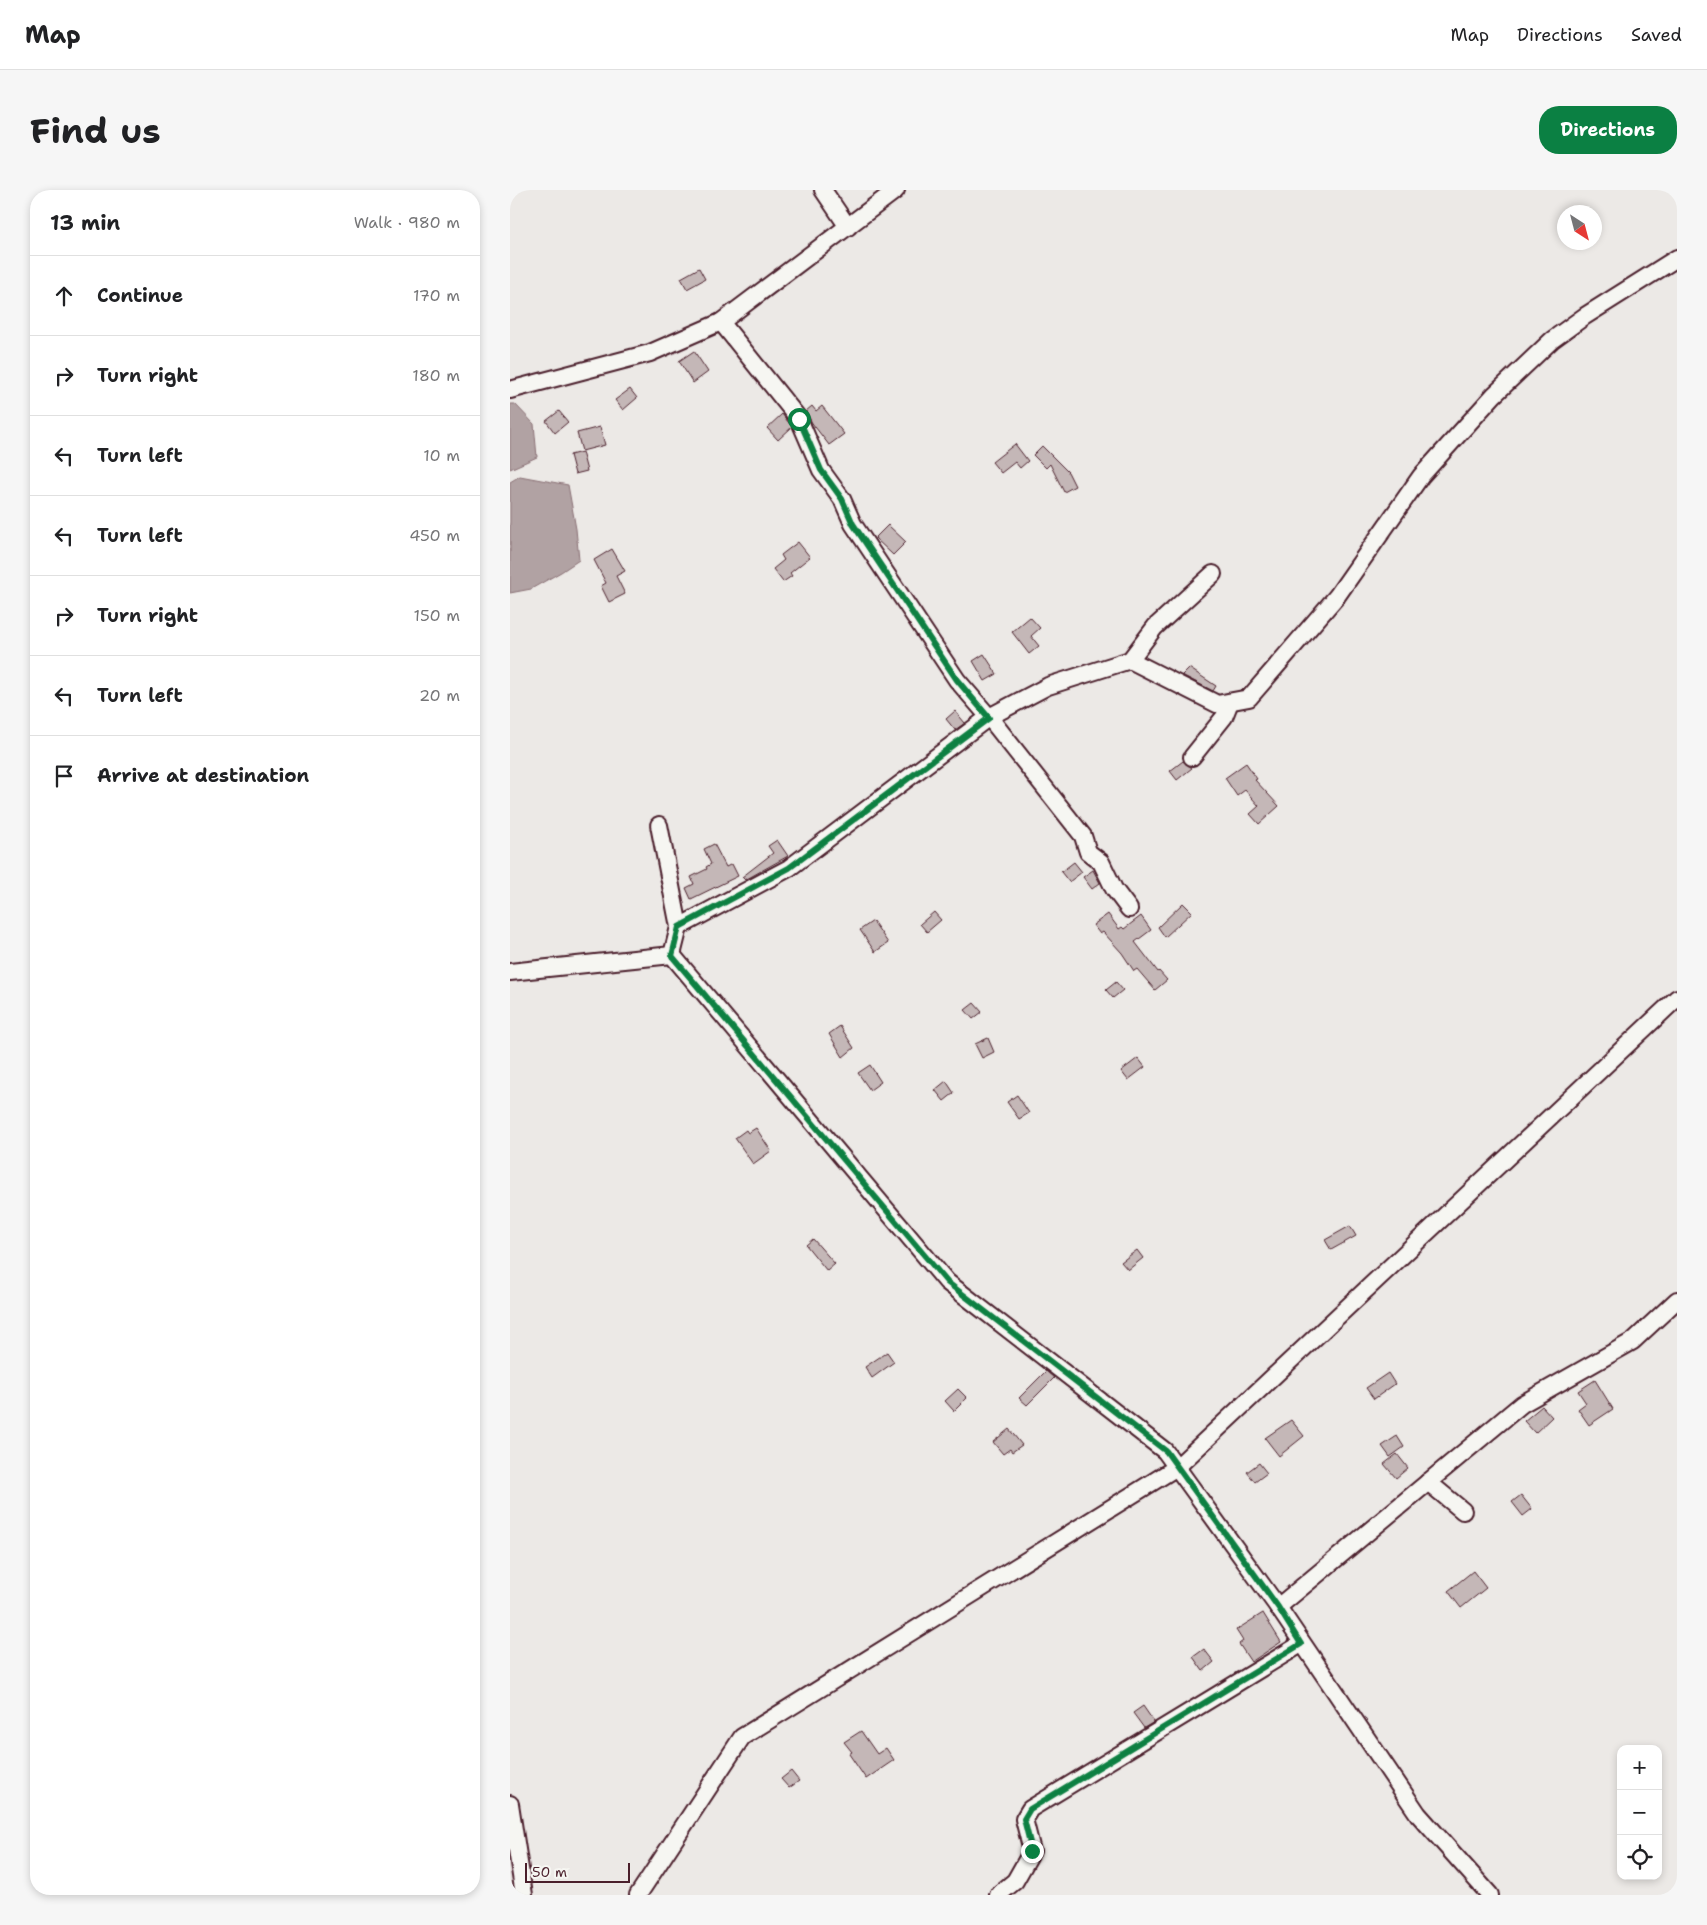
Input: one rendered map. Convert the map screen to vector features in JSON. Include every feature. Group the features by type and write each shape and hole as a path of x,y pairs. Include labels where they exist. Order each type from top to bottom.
{"street":[{"path":"823,190 848,227"},
{"path":"510,390 650,353 721,322 896,190"},
{"path":"1130,660 1217,704 1249,698 1337,596 1421,476 1494,396 1552,340 1585,316 1677,258"},
{"path":"721,322 799,419 821,470 842,499 853,524 957,680 1083,836 1088,852 1101,862 1114,889 1129,909"},
{"path":"679,927 789,868 989,718 1048,686 1130,660 1155,627 1213,574"},
{"path":"1192,757 1224,717 1230,702"},
{"path":"659,825 679,927 672,956"},
{"path":"510,972 672,956"},
{"path":"672,956 947,1282 1166,1451 1278,1607 1301,1644 1418,1814 1490,1895"},
{"path":"638,1895 742,1737 1177,1467 1677,998"},
{"path":"1278,1607 1522,1404 1633,1341 1677,1300"},
{"path":"1428,1482 1463,1511"},
{"path":"998,1895 1015,1881 1032,1851 1024,1819 1030,1809 1301,1644"},
{"path":"510,1804 515,1876 524,1895"}],"shaded area":[{"path":"510,404 515,404 534,424 537,457 510,469"},
{"path":"520,476 568,485 576,529 579,560 531,589 510,593 510,482"}],"building":[{"path":"699,268 705,279 687,289 681,278"},
{"path":"694,351 708,372 693,383 679,361"},
{"path":"630,389 637,398 623,410 615,400"},
{"path":"812,406 816,411 822,406 844,434 829,445 812,423 806,411"},
{"path":"559,411 568,422 555,433 546,421"},
{"path":"782,414 792,427 778,440 767,428"},
{"path":"600,427 605,445 582,451 577,433"},
{"path":"1015,444 1028,461 1020,468 1015,462 1001,473 992,462"},
{"path":"1042,446 1068,472 1075,486 1064,492 1050,464 1046,468 1033,455"},
{"path":"582,452 587,471 575,474 570,455"},
{"path":"888,525 906,542 893,555 875,538"},
{"path":"798,542 810,557 790,573 792,576 783,582 773,569 784,560 781,555"},
{"path":"612,549 625,571 616,576 625,594 609,602 601,586 606,583 594,560"},
{"path":"1030,617 1040,628 1031,636 1039,646 1029,654 1012,632"},
{"path":"984,654 997,674 985,681 973,661"},
{"path":"1189,668 1216,686 1213,691 1182,675"},
{"path":"955,711 965,723 955,730 946,719"},
{"path":"1183,761 1192,768 1177,780 1170,771"},
{"path":"1246,763 1257,779 1255,780 1279,806 1259,824 1250,814 1259,806 1245,790 1237,796 1225,778"},
{"path":"777,840 788,856 745,880 742,877 773,853 768,846"},
{"path":"714,844 726,867 732,864 738,876 691,899 686,888 694,884 691,877 707,869 706,867 711,864 704,849"},
{"path":"1074,862 1082,872 1069,882 1061,872"},
{"path":"1093,870 1100,883 1092,889 1083,877"},
{"path":"1183,903 1192,912 1165,937 1158,927"},
{"path":"934,912 941,920 927,932 920,924"},
{"path":"1108,914 1119,929 1122,927 1124,929 1141,916 1151,930 1135,942 1158,972 1167,980 1155,990 1137,969 1134,971 1122,953 1103,932 1100,934 1093,925"},
{"path":"873,921 888,943 875,952 860,930"},
{"path":"1116,982 1123,990 1113,998 1106,990"},
{"path":"974,1003 982,1012 973,1019 965,1010"},
{"path":"840,1026 854,1048 843,1057 829,1034"},
{"path":"988,1038 994,1052 982,1058 975,1044"},
{"path":"1138,1058 1145,1067 1128,1080 1121,1071"},
{"path":"870,1065 881,1082 870,1090 858,1073"},
{"path":"946,1081 954,1093 944,1101 935,1090"},
{"path":"1017,1095 1029,1113 1019,1119 1007,1102"},
{"path":"756,1128 771,1151 753,1164 735,1138 746,1130 748,1133"},
{"path":"1350,1226 1356,1236 1331,1250 1325,1240"},
{"path":"813,1239 835,1264 827,1271 806,1245"},
{"path":"1137,1250 1143,1258 1128,1270 1121,1262"},
{"path":"887,1352 894,1362 872,1378 865,1367"},
{"path":"1046,1371 1054,1378 1027,1405 1019,1398"},
{"path":"1388,1373 1395,1384 1374,1399 1366,1388"},
{"path":"1595,1380 1613,1409 1589,1425 1578,1409 1586,1403 1578,1391"},
{"path":"958,1389 967,1398 954,1411 945,1401"},
{"path":"1542,1406 1552,1417 1535,1433 1524,1421"},
{"path":"1291,1420 1304,1436 1279,1456 1265,1438"},
{"path":"1009,1429 1022,1445 1012,1452 1010,1449 1003,1454 993,1442"},
{"path":"1397,1436 1404,1447 1390,1457 1382,1446"},
{"path":"1397,1454 1408,1468 1396,1478 1384,1464"},
{"path":"1259,1463 1267,1473 1255,1482 1247,1472"},
{"path":"1521,1495 1532,1509 1523,1516 1512,1502"},
{"path":"1473,1571 1486,1588 1461,1608 1448,1591"},
{"path":"1263,1613 1281,1642 1251,1662 1239,1644 1243,1641 1236,1630"},
{"path":"1204,1649 1214,1662 1203,1671 1193,1657"},
{"path":"1143,1706 1154,1722 1144,1728 1133,1713"},
{"path":"861,1731 877,1754 886,1748 894,1760 866,1779 849,1754 852,1752 844,1742"},
{"path":"791,1771 799,1781 789,1788 781,1779"}],"route":[{"path":"799,419 821,470 842,499 853,524 957,680 989,718 789,868 679,927 672,956 947,1282 1166,1451 1278,1607 1301,1644 1030,1809 1024,1819 1032,1851"}]}
